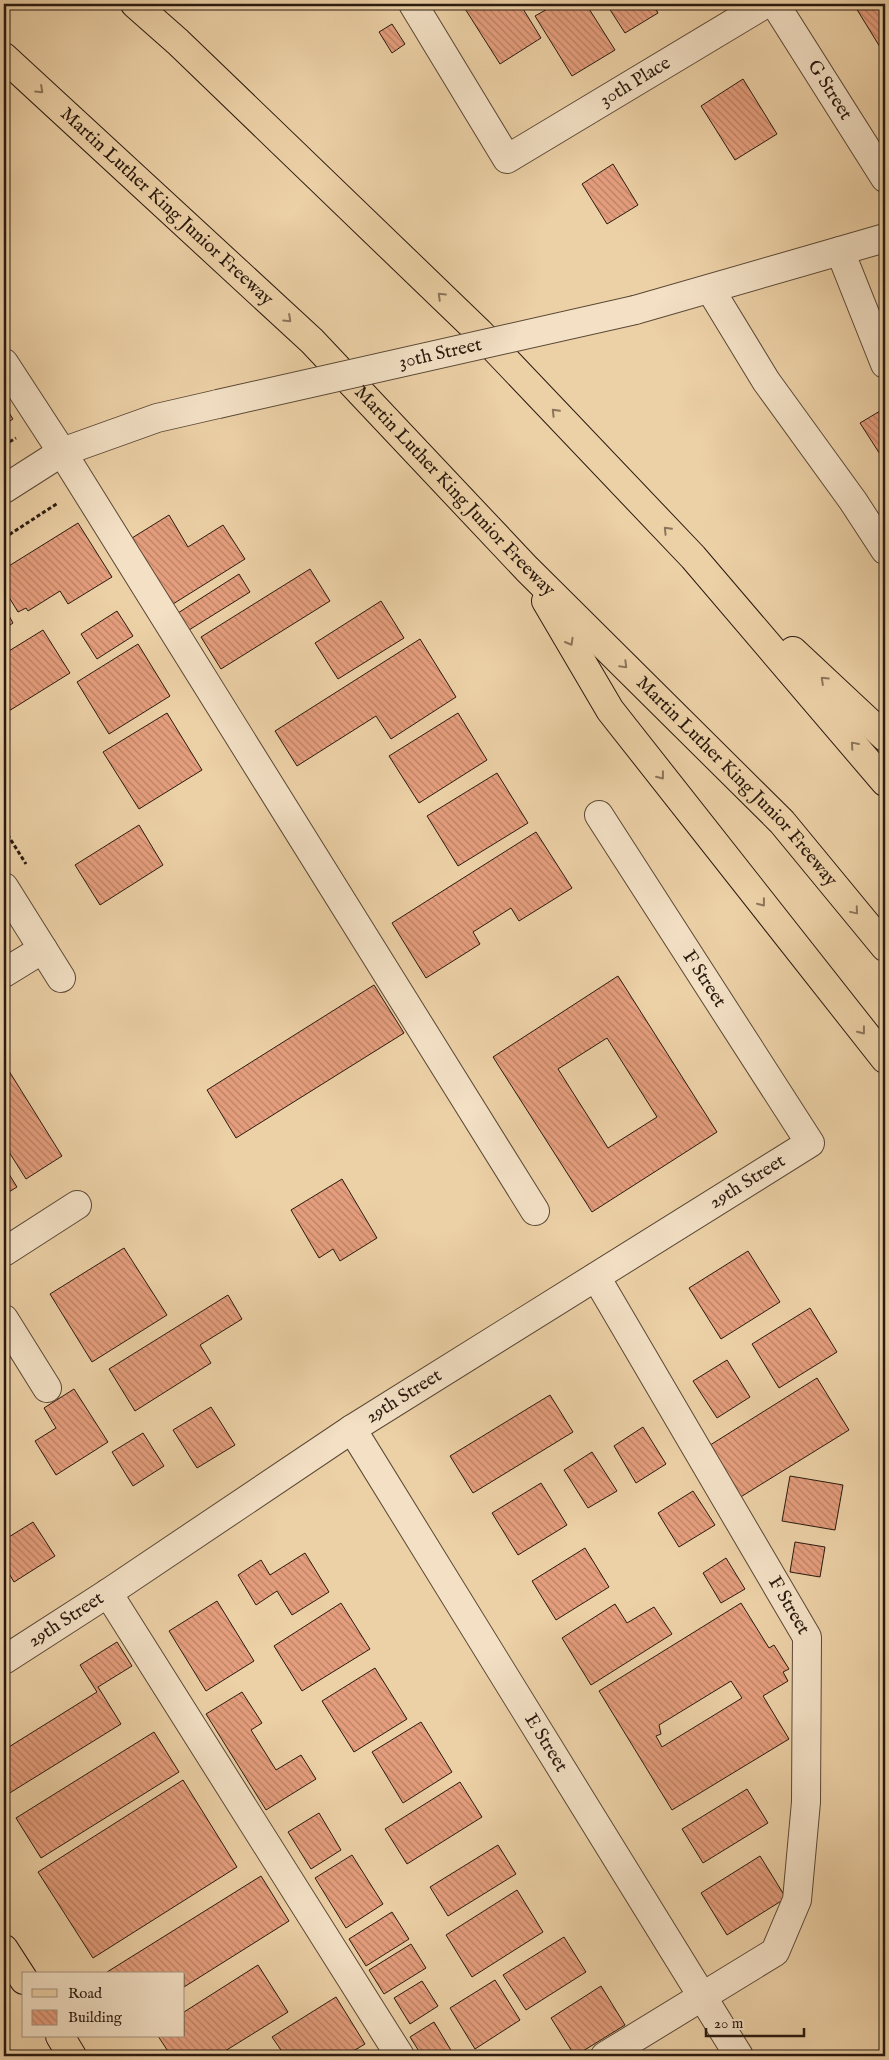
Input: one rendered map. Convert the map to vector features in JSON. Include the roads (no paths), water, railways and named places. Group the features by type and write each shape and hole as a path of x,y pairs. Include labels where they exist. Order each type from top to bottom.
{"main road":[{"path":"134,4 178,42 478,332 693,557 885,737"},
{"name":"Martin Luther King Junior Freeway","path":"4,57 312,341 527,569 782,822 885,947"},
{"path":"693,557 885,782"},
{"path":"527,569 610,710 885,1060"},
{"path":"4,1949 22,1977"},
{"path":"61,2038 72,2056"}],"street":[{"name":"30th Place","path":"413,4 507,160 765,4"},
{"name":"G Street","path":"775,4 885,178"},
{"name":"30th Street","path":"4,489 62,452 157,418 635,310 885,238"},
{"path":"840,251 885,364"},
{"path":"710,288 766,381 853,501 885,550"},
{"path":"4,363 62,452 534,1211"},
{"name":"F Street","path":"599,815 810,1144"},
{"path":"4,887 61,978"},
{"path":"4,973 43,949"},
{"name":"29th Street","path":"4,1660 108,1593 352,1429 810,1144"},
{"path":"4,1252 77,1205"},
{"name":"F Street","path":"596,1277 807,1637 806,1802 797,1900 775,1952 605,2056"},
{"path":"4,1319 47,1388"},
{"name":"E Street","path":"352,1429 739,2056"},
{"path":"108,1593 400,2056"}]}
